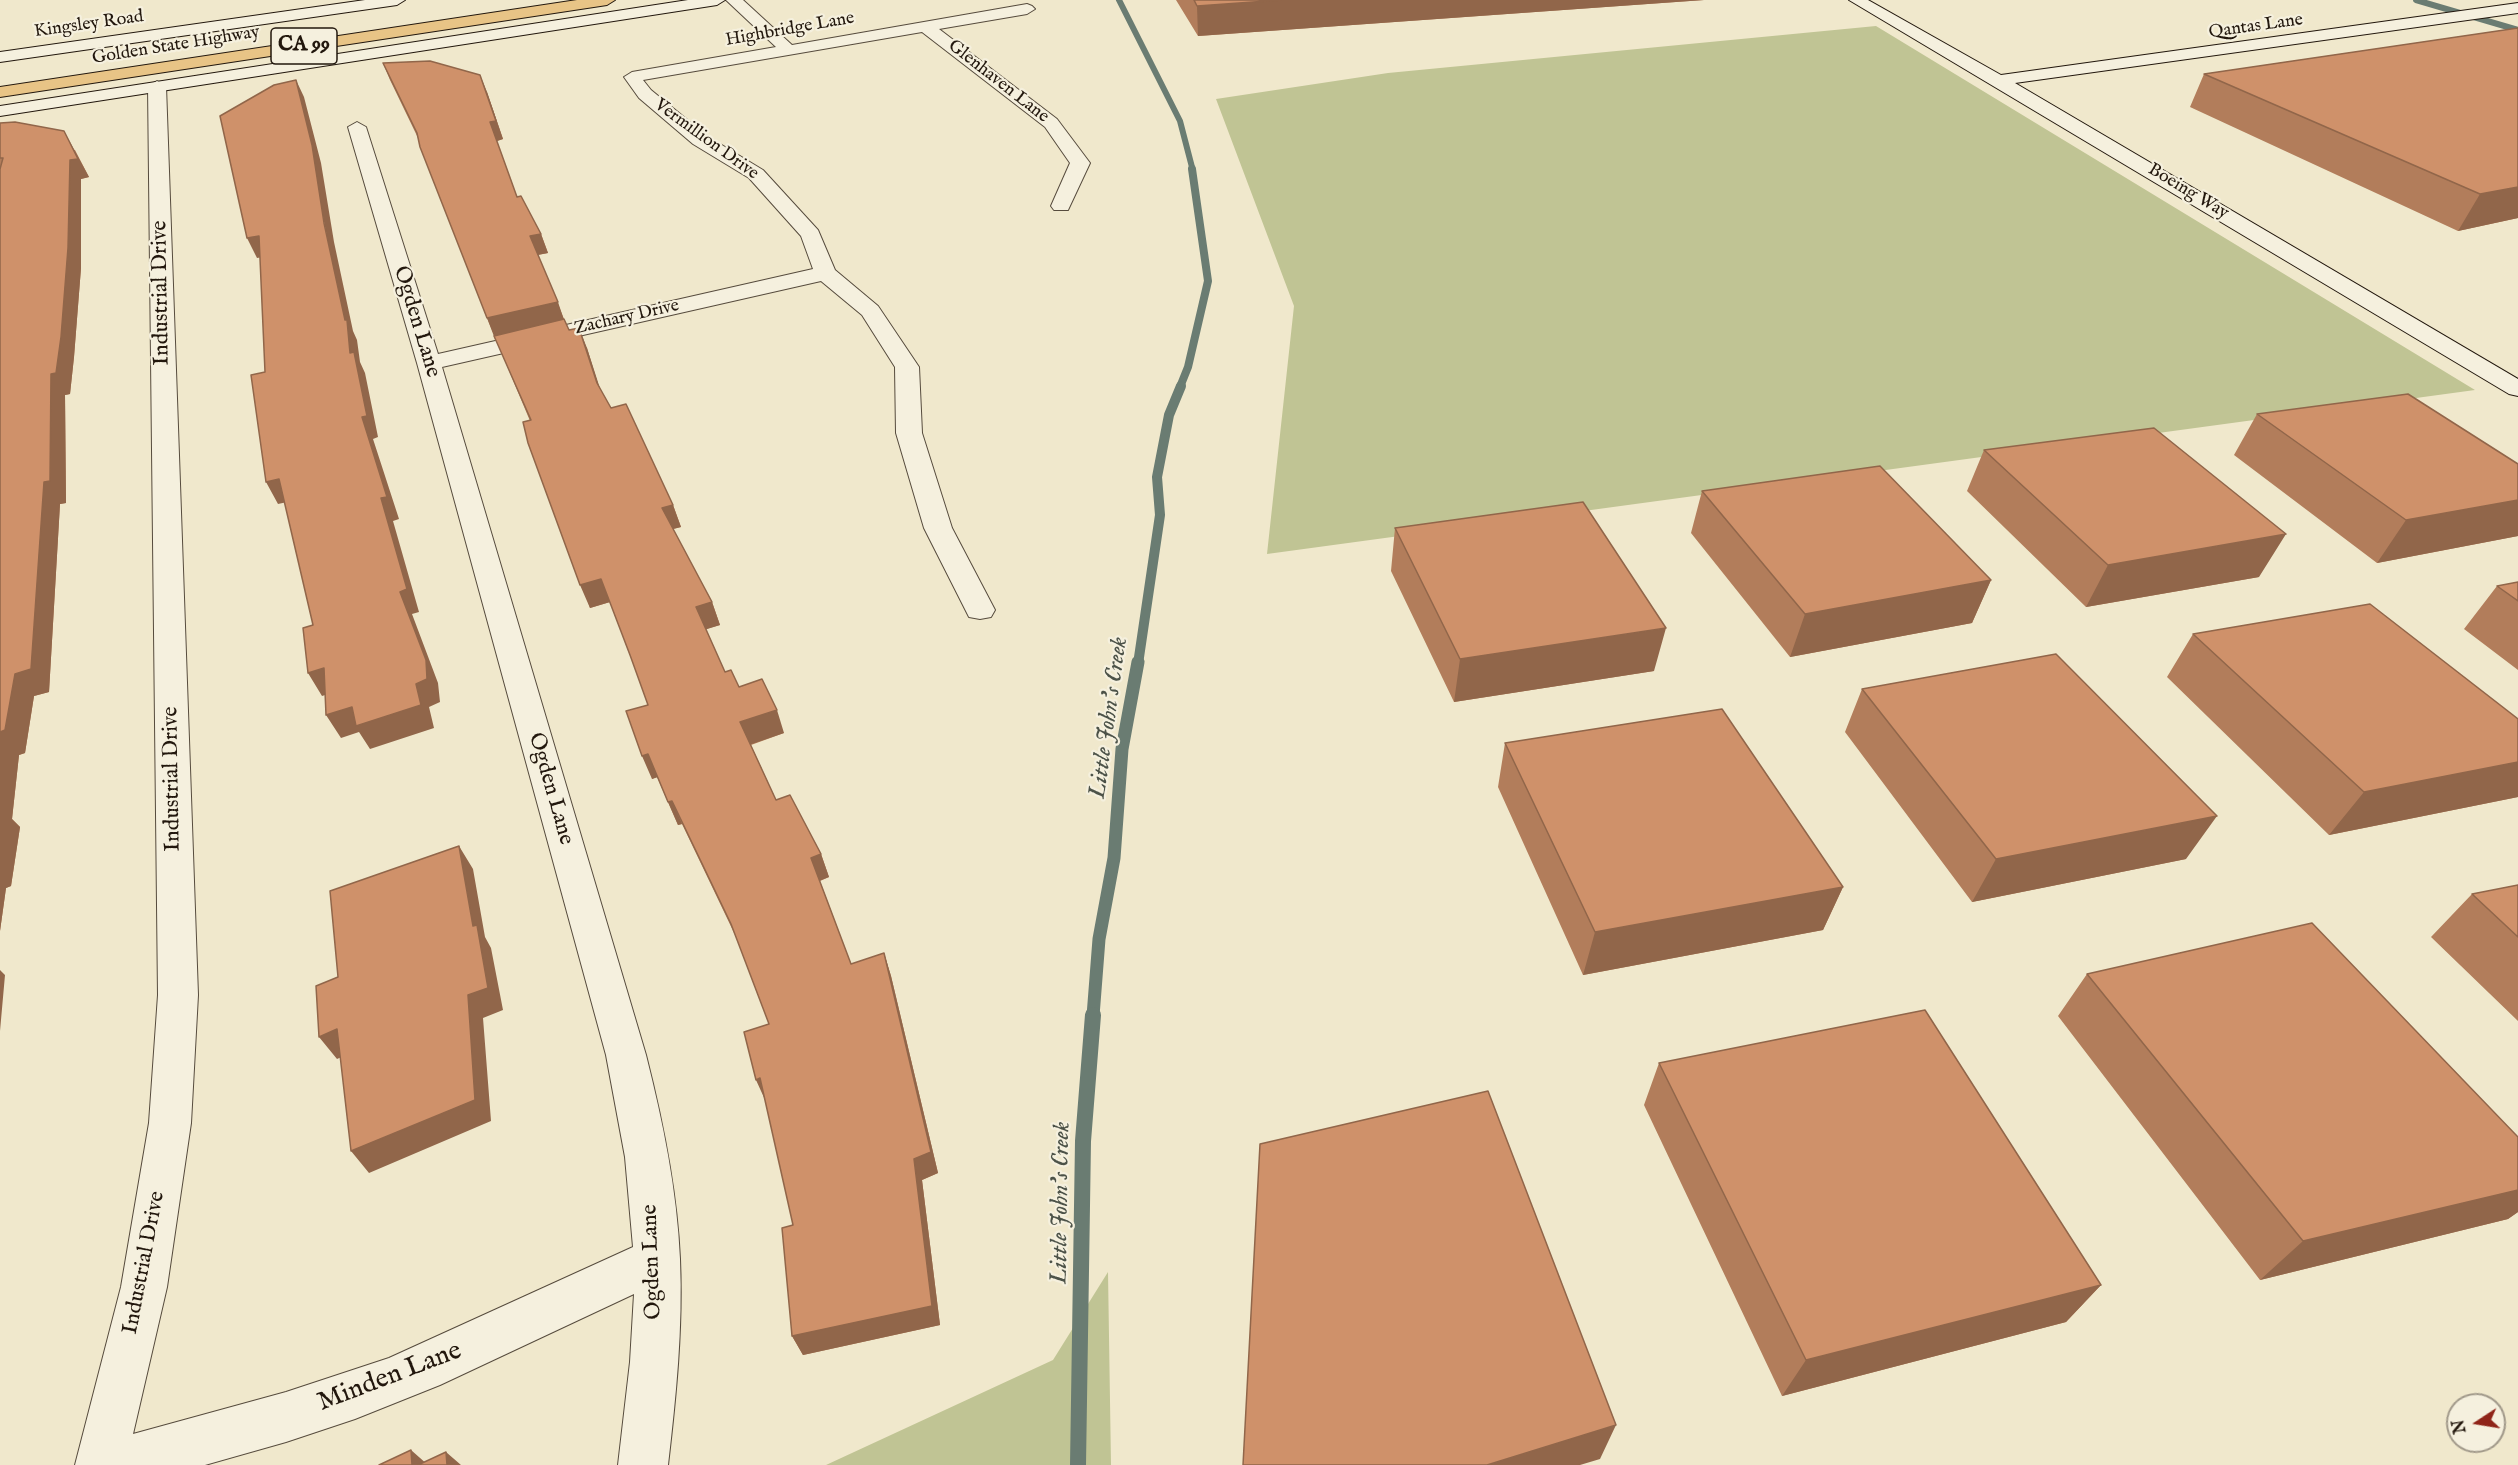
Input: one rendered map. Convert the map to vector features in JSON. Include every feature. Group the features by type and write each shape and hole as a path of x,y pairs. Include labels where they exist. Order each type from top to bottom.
{"highway":[{"name":"Golden State Highway","path":"0,92 607,0"},
{"name":"Golden State Highway","path":"0,71 403,5"}],"street":[{"path":"0,111 717,0"},
{"path":"734,0 788,50"},
{"name":"Boeing Way","path":"1857,0 1999,80 2518,389"},
{"name":"Kingsley Road","path":"0,57 403,5"},
{"name":"Qantas Lane","path":"1999,80 2518,8"},
{"name":"Highbridge Lane","path":"632,77 1027,9"},
{"name":"Glenhaven Lane","path":"926,26 1051,123 1080,164 1061,206"},
{"name":"Vermillion Drive","path":"632,77 645,94 700,140 756,174 811,234 825,273"},
{"name":"Industrial Drive","path":"100,1465 144,1287 170,1123 178,995 157,86"},
{"name":"Ogden Lane","path":"357,127 429,363 627,1055 645,1140 657,1259 655,1365 643,1465"},
{"path":"825,273 870,311 907,367 909,433 912,444 938,528 980,610"},
{"name":"Zachary Drive","path":"429,363 825,273"},
{"name":"Minden Lane","path":"111,1465 260,1425 387,1382 478,1344 657,1259"}],"green space":[{"path":"1876,26 2475,390 1267,554 1294,306 1216,99 1388,73"},
{"path":"1108,1272 1111,1465 826,1465 1053,1360"}],"building":[{"path":"1194,0 1281,0 1197,6"},
{"path":"2518,28 2518,187 2480,194 2204,74"},
{"path":"430,61 480,75 496,121 490,122 517,197 521,196 541,234 530,236 558,302 487,318 420,147 417,133 383,63"},
{"path":"296,80 312,145 324,223 345,320 347,320 350,353 354,352 367,416 362,417 387,497 381,498 407,589 400,592 426,660 427,679 416,684 421,705 356,726 352,707 326,715 324,668 308,673 303,628 313,625 279,479 266,482 251,375 265,372 259,236 247,238 220,116 274,85"},
{"path":"15,122 64,131 78,159 70,160 68,248 61,337 56,373 51,374 50,481 44,482 31,669 15,674 5,730 0,732 0,169 3,158 0,158 0,123"},
{"path":"564,319 569,330 579,328 597,383 611,408 626,404 673,505 662,508 712,602 696,607 725,672 731,670 739,687 762,679 777,710 740,722 776,800 790,795 821,854 811,858 851,964 884,953 931,1152 914,1159 932,1306 792,1336 782,1228 793,1225 760,1078 756,1080 744,1032 769,1024 731,924 672,801 668,802 648,754 642,756 626,711 648,705 601,579 580,585 528,443 523,422 531,420 494,336"},
{"path":"2408,394 2518,464 2518,500 2406,520 2257,414"},
{"path":"2154,428 2286,534 2108,565 1984,450"},
{"path":"1880,466 1991,580 1805,614 1702,491"},
{"path":"1583,502 1666,628 1460,659 1395,528"},
{"path":"2518,582 2518,601 2497,586"},
{"path":"2370,604 2518,719 2518,762 2364,792 2193,634"},
{"path":"2056,654 2217,816 1996,859 1862,689"},
{"path":"1722,709 1843,887 1595,932 1505,743"},
{"path":"459,846 473,926 477,925 488,988 468,995 475,1100 351,1151 337,1029 319,1037 316,986 338,977 330,891"},
{"path":"2518,885 2518,937 2472,894"},
{"path":"2312,923 2518,1137 2518,1190 2303,1241 2087,974"},
{"path":"1925,1010 2101,1285 1806,1360 1659,1063"},
{"path":"1488,1091 1616,1425 1487,1465 1243,1465 1260,1144"},
{"path":"411,1450 412,1465 379,1465"},
{"path":"446,1452 447,1465 418,1465"}],"waterway":[{"name":"Little John's Creek","path":"1119,0 1180,121 1193,171"},
{"path":"2416,0 2518,30"},
{"name":"Little John's Creek","path":"1180,387 1188,367 1208,281 1192,169"},
{"name":"Little John's Creek","path":"1138,664 1160,515 1157,477 1169,415 1181,386"},
{"name":"Little John's Creek","path":"1093,1016 1099,939 1114,858 1122,749 1138,662"},
{"name":"Little John's Creek","path":"1078,1465 1083,1141 1093,1015"}]}
